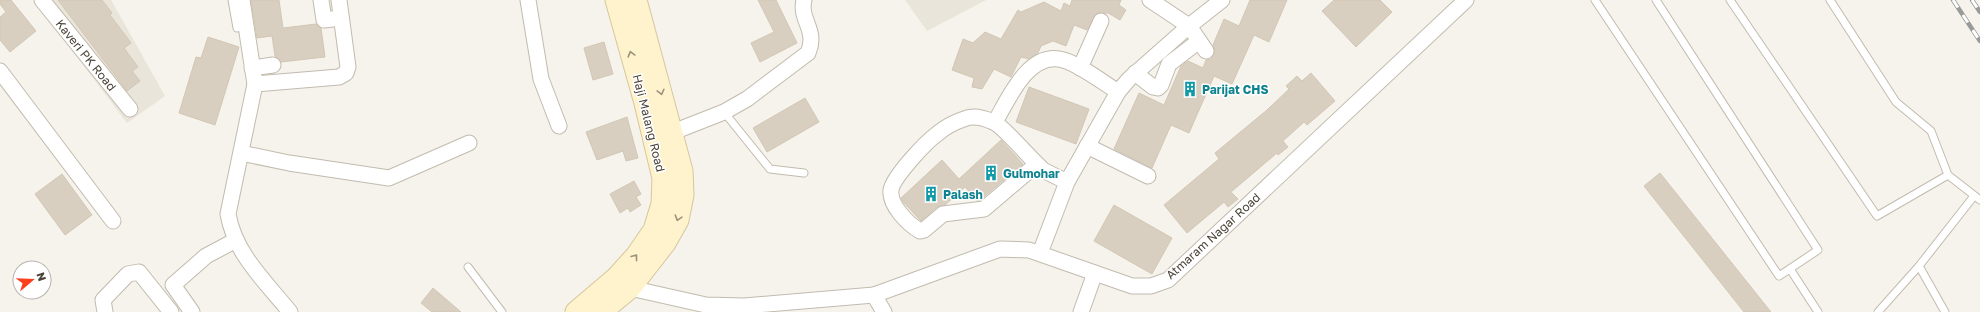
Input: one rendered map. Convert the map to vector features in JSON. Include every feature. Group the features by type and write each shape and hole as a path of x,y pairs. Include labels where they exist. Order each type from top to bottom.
{"main road":[{"name":"Haji Malang Road","path":"616,0 662,136"},
{"name":"Haji Malang Road","path":"601,312 623,283 636,256 654,230 662,204 662,136 636,0"},
{"name":"Haji Malang Road","path":"576,312 623,283"}],"street":[{"name":"Kaveri PK Road","path":"42,0 130,109"},
{"path":"242,0 255,84 228,214 231,230 241,251 290,312"},
{"path":"321,0 324,20 342,18"},
{"path":"255,84 339,77 346,73 348,67 339,0"},
{"path":"528,0 541,79 559,126"},
{"path":"662,136 724,112 747,99 808,53 812,43 802,8 804,0"},
{"path":"1135,73 1153,87 1158,88 1161,85 1169,64 1202,46 1189,26 1150,0"},
{"path":"1040,254 1068,182 1118,92 1135,73 1189,26 1222,0"},
{"name":"Atmaram Nagar Road","path":"623,283 705,309 874,295 1000,249 1029,250 1132,286 1151,286 1168,280 1466,0"},
{"path":"1080,68 1101,21"},
{"path":"995,122 1026,72 1046,60 1059,59 1080,68 1118,92"},
{"path":"252,68 273,65"},
{"path":"0,71 113,221"},
{"path":"1037,164 984,209 943,214 924,230 920,231 915,228 893,201 891,189 898,175 937,134 964,118 975,117 995,122 1037,164 1043,170 1068,182"},
{"path":"241,154 289,163 389,178 469,143"},
{"path":"1087,146 1148,176"},
{"path":"160,298 206,256 236,240"},
{"path":"105,312 103,300 128,274 139,272 171,312"},
{"path":"1081,312 1095,273"},
{"path":"173,285 192,312"},
{"path":"874,295 884,312"}],"lane":[{"path":"232,0 237,28"},
{"path":"1595,0 1779,276 1818,250 1656,0"},
{"path":"1730,0 1877,216 1948,175"},
{"path":"1830,0 1896,102 1930,131 1948,175 1977,198 1878,312"},
{"path":"724,112 770,169 804,173"},
{"path":"1919,266 1945,312"},
{"path":"468,267 502,312"},
{"path":"1790,269 1818,312"}],"shaded area":[{"path":"34,0 111,0 165,96 127,123"},
{"path":"905,0 986,0 927,31"}],"building":[{"path":"0,0 11,0 36,31 10,52 0,40 0,17 6,12 0,4"},
{"path":"58,0 102,0 112,13 110,15 131,43 124,48 138,67 132,71 140,81 127,91"},
{"path":"251,0 279,0 283,28 316,24 321,28 325,57 281,62 275,56 272,36 257,38"},
{"path":"758,0 776,0 797,43 760,62 751,43 774,32"},
{"path":"1072,0 1121,0 1119,5 1126,10 1120,20 1108,13 1096,14 1087,30 1074,25 1066,46 1053,41 1041,46 1038,53 1029,59 1021,57 1011,77 994,69 982,89 972,87 974,78 952,70 963,39 973,43 985,32 1001,39 1018,10 1021,12 1044,2 1061,11 1064,3 1070,6"},
{"name":"Parijat CHS","path":"1250,0 1287,0 1269,42 1254,35 1232,84 1214,76 1189,133 1171,125 1152,168 1114,149 1139,93 1164,105 1181,66 1188,61 1203,68 1206,60 1211,59 1214,55 1215,50 1213,45 1224,19 1239,26"},
{"path":"1334,0 1380,0 1392,12 1356,47 1322,11"},
{"path":"208,37 239,47 215,125 179,113 196,57 201,58"},
{"path":"604,42 613,74 593,80 584,48"},
{"path":"1311,73 1335,101 1307,125 1304,122 1283,141 1288,147 1278,155 1277,153 1231,192 1238,199 1228,207 1224,202 1187,233 1164,205 1219,159 1215,153 1267,110 1289,89 1286,86 1297,76 1302,81"},
{"path":"1029,87 1089,109 1076,144 1016,122"},
{"path":"805,98 819,122 767,152 753,128"},
{"path":"627,117 638,158 626,161 623,151 597,160 586,132"},
{"path":"1001,140 1023,164 980,200 977,201 965,187 945,205 937,207 921,221 904,203 901,198 942,160 959,179"},
{"path":"1660,173 1771,312 1744,312 1644,186"},
{"path":"62,174 92,215 65,235 35,194"},
{"path":"634,181 641,194 636,197 641,205 630,212 628,208 620,213 610,194"},
{"path":"1114,205 1172,238 1152,274 1094,241"},
{"path":"433,288 461,312 432,312 421,303"}],"railway":[{"path":"1953,0 1980,41"},
{"path":"1972,0 1980,12"}],"place":[{"name":"Parijat CHS","path":"1190,89"},
{"name":"Gulmohar","path":"991,173"},
{"name":"Palash","path":"931,194"}]}
